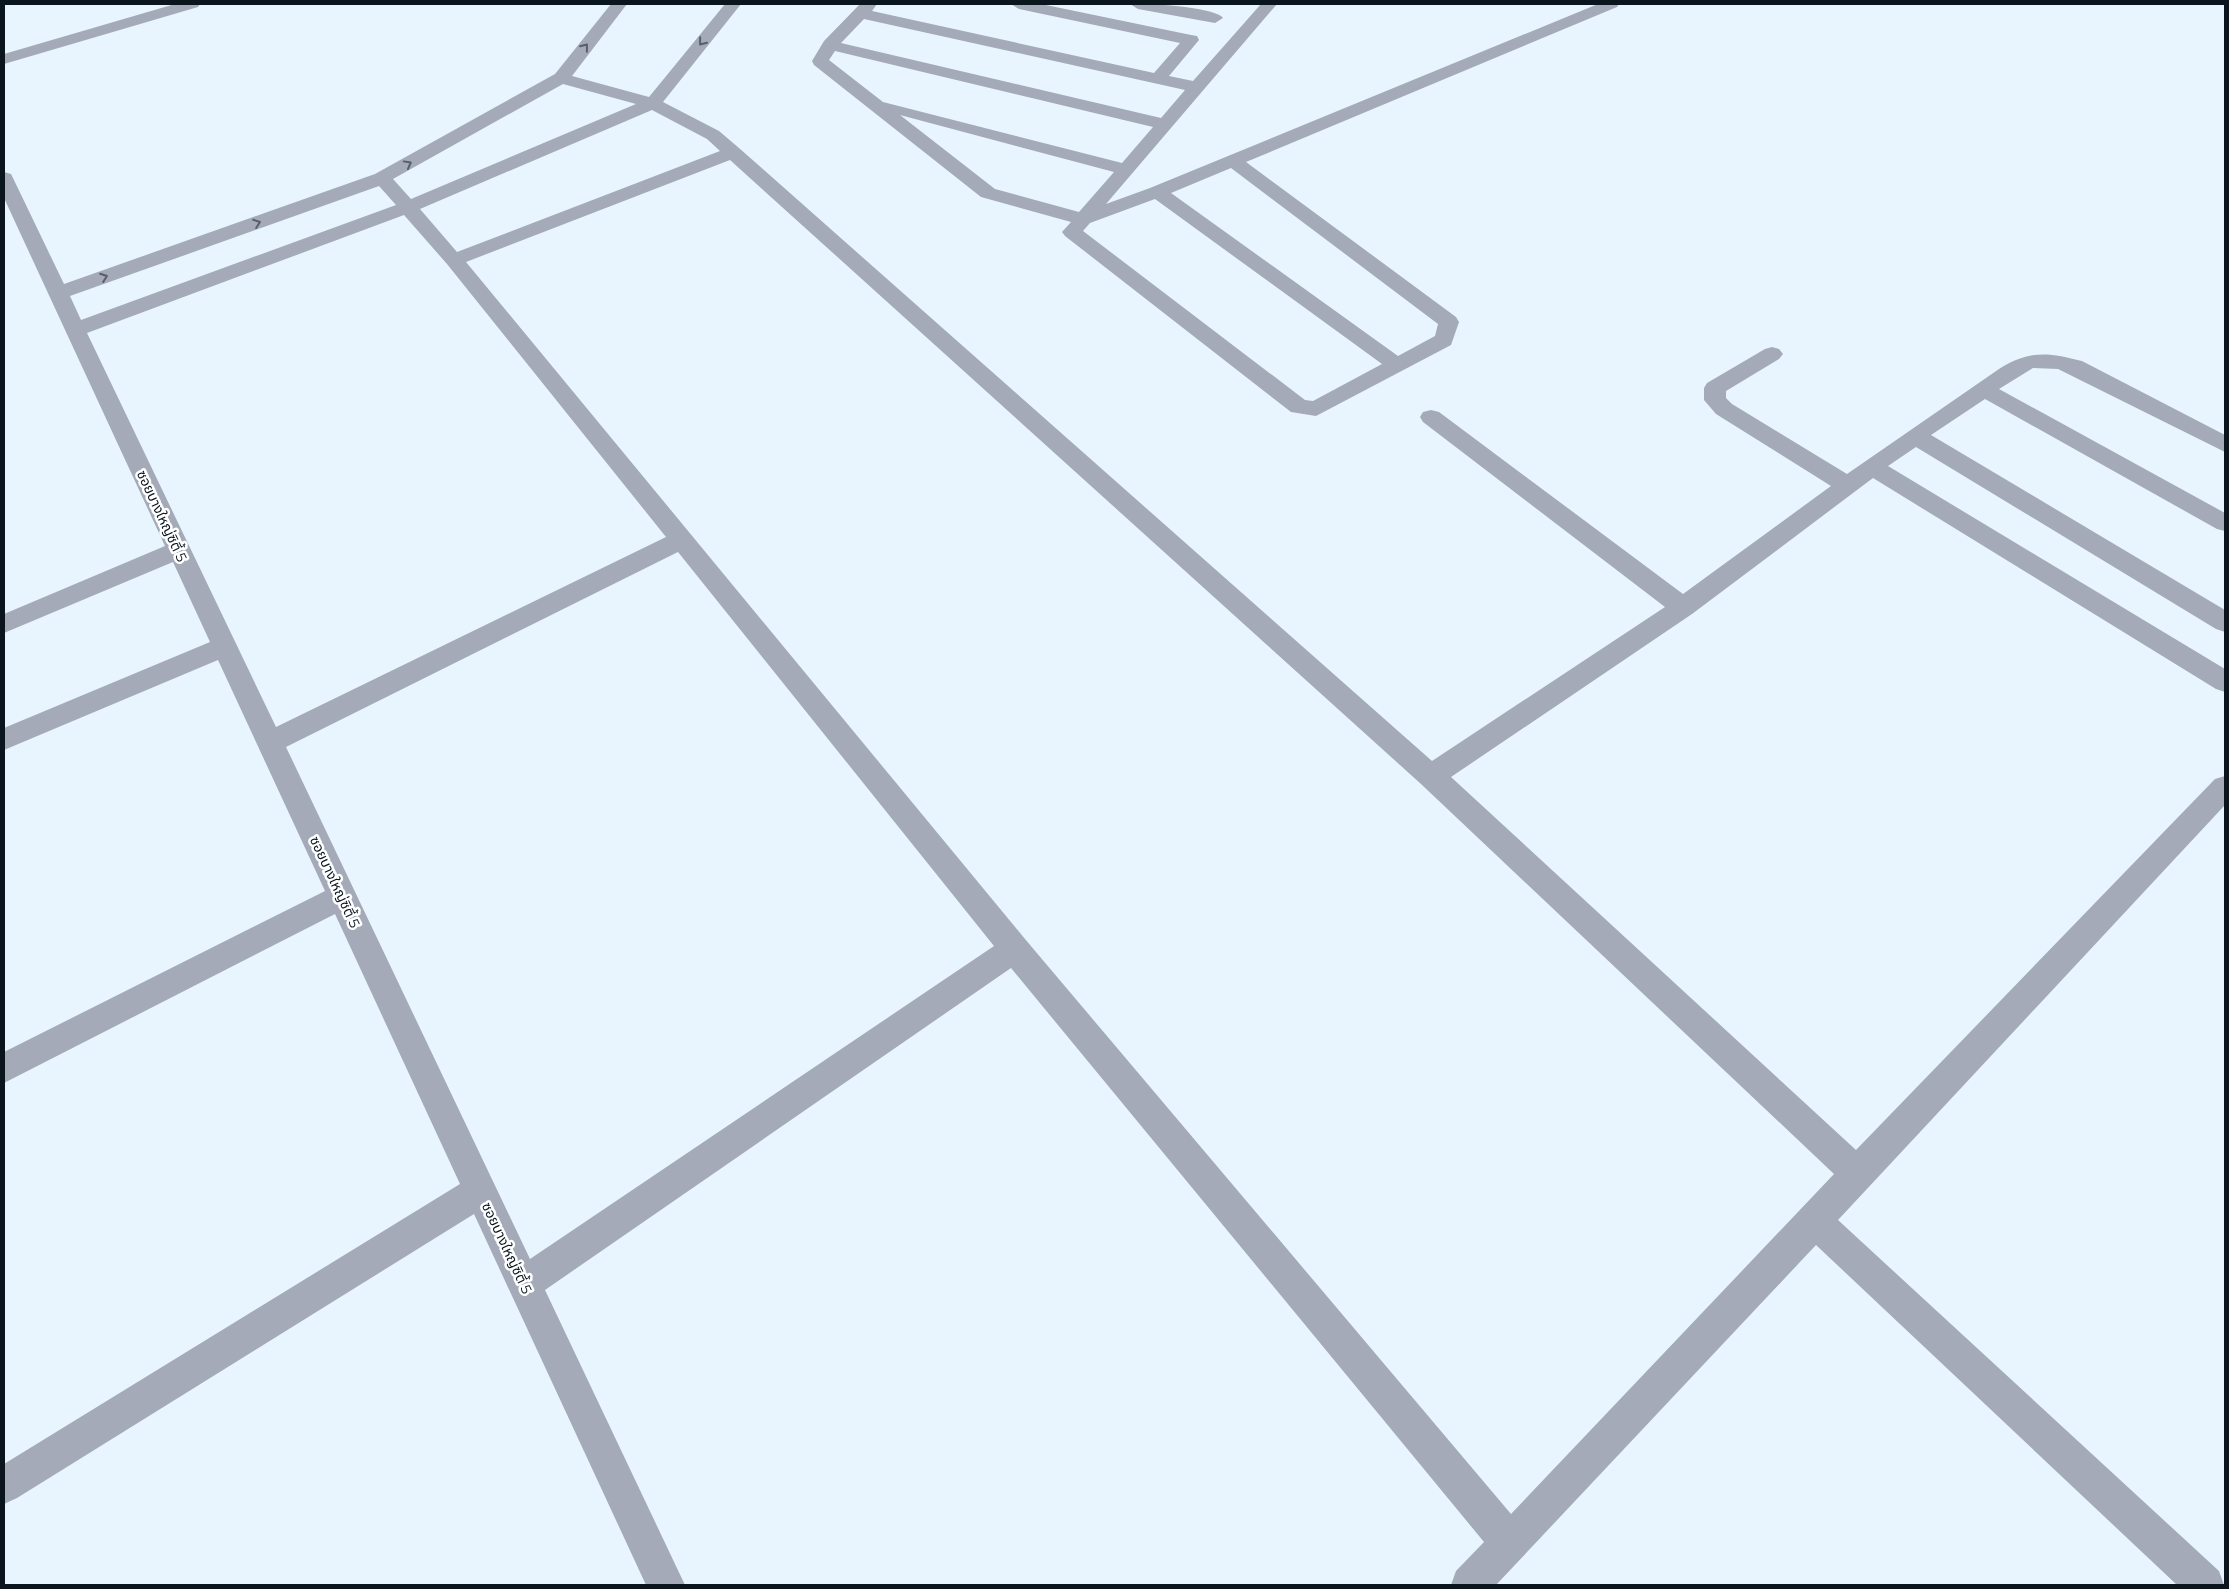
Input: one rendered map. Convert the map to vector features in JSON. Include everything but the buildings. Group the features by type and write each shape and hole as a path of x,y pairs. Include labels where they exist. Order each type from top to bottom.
{"street":[{"path":"4,58 192,4"},
{"path":"58,293 382,178 561,78 619,4"},
{"path":"75,330 408,207 653,103 733,4"},
{"path":"1018,4 1191,40 1158,79"},
{"path":"1138,4 1215,18"},
{"path":"1232,160 1449,322 1444,340 1316,409 1299,407 1072,232 1163,124 1269,4"},
{"path":"1195,87 865,8 830,45 820,62 988,193 1083,218 1157,192 1611,4"},
{"path":"830,45 1163,124"},
{"path":"561,78 653,103 713,135 1431,776 1858,1173"},
{"path":"874,103 1126,170"},
{"path":"454,260 733,152"},
{"name":"ซอยบางใหญ่ซิตี้ 5","path":"4,178 18,225 58,293 666,1585"},
{"path":"382,178 454,260 1014,949 1510,1544"},
{"path":"1157,192 1397,365"},
{"path":"1772,354 1715,388 1716,400 1724,409 1849,486"},
{"path":"1431,776 1683,607 1915,436 2027,360 2061,361 2074,366 2225,444"},
{"path":"1983,389 2225,523"},
{"path":"1431,417 1683,607"},
{"path":"1915,436 2225,622"},
{"path":"1872,467 2225,682"},
{"path":"270,743 680,540"},
{"path":"4,624 178,550"},
{"path":"4,739 224,647"},
{"path":"1470,1585 2225,787"},
{"path":"4,1068 341,897"},
{"path":"524,1284 1014,949"},
{"path":"4,1485 480,1191"},
{"path":"1815,1222 2205,1585"}]}
